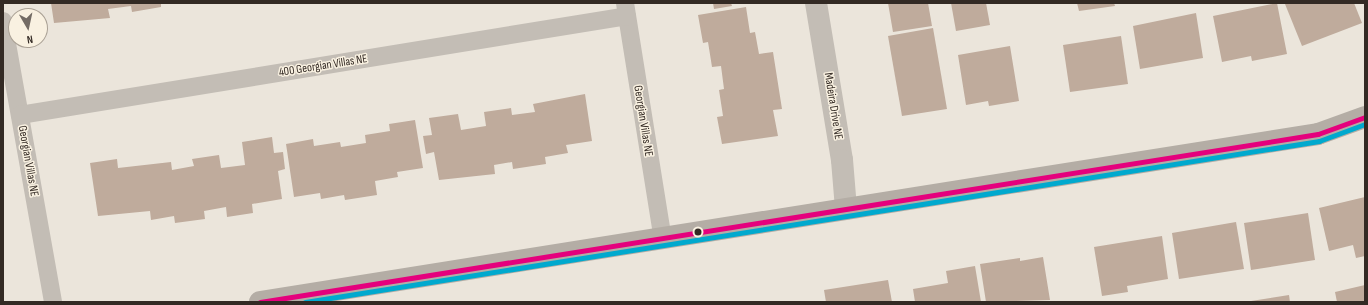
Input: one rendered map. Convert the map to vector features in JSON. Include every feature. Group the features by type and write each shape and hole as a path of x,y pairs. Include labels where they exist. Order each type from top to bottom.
{"street":[{"name":"Madeira Drive NE","path":"816,3 842,160 846,209"},
{"path":"260,302 1318,134 1365,117"}],"lane":[{"name":"400 Georgian Villas NE","path":"20,116 626,10"},
{"name":"Georgian Villas NE","path":"626,10 663,239"},
{"name":"Georgian Villas NE","path":"3,21 53,302"}],"building":[{"path":"51,3 161,3 161,7 132,12 131,6 108,9 110,18 54,23"},
{"path":"713,3 731,3 732,6 714,9"},
{"path":"888,3 928,3 932,26 893,32"},
{"path":"951,3 986,3 990,25 956,31"},
{"path":"1077,3 1114,3 1115,6 1079,11"},
{"path":"1277,3 1287,54 1252,61 1251,56 1222,62 1213,16"},
{"path":"1354,3 1362,23 1302,46 1285,4"},
{"path":"746,7 750,33 755,32 759,54 773,52 782,109 773,110 778,136 722,144 717,117 723,116 719,90 724,89 721,66 712,67 708,42 703,43 698,15"},
{"path":"1196,13 1203,58 1140,69 1133,26"},
{"path":"933,28 947,109 902,116 888,36"},
{"path":"1121,36 1128,84 1070,92 1063,45"},
{"path":"1010,46 1019,101 989,106 988,101 966,105 958,55"},
{"path":"585,94 592,141 566,145 568,153 545,157 546,164 513,169 512,162 494,165 495,174 439,180 434,152 426,154 423,136 432,135 429,118 458,114 461,130 486,126 484,112 511,108 512,115 535,112 533,104"},
{"path":"415,120 423,168 397,172 398,177 375,181 377,195 345,200 344,195 321,199 320,193 294,197 286,144 313,139 314,146 340,142 341,147 366,143 365,135 390,131 389,124"},
{"path":"272,137 274,153 283,152 285,169 278,171 282,199 252,204 253,213 227,217 226,207 204,211 205,219 175,223 174,216 151,220 150,211 98,216 90,163 117,159 118,168 171,162 172,170 194,166 192,159 219,155 221,168 245,165 242,142"},
{"path":"1365,197 1365,256 1356,258 1353,245 1329,251 1319,208"},
{"path":"1308,213 1315,260 1251,270 1244,223"},
{"path":"1236,222 1244,269 1179,279 1172,233"},
{"path":"1162,236 1168,279 1127,286 1128,292 1102,296 1094,247"},
{"path":"1043,257 1050,300 986,302 980,264 1020,258 1020,261"},
{"path":"975,266 981,302 915,302 913,289 948,283 946,271"},
{"path":"888,280 892,302 826,302 824,290"},
{"path":"1365,285 1365,302 1337,302 1335,292"},
{"path":"1289,295 1290,302 1251,302 1251,301"}],"transit line":[{"path":"260,302 1318,134 1365,117"},
{"path":"305,302 1319,141 1365,124"}]}
